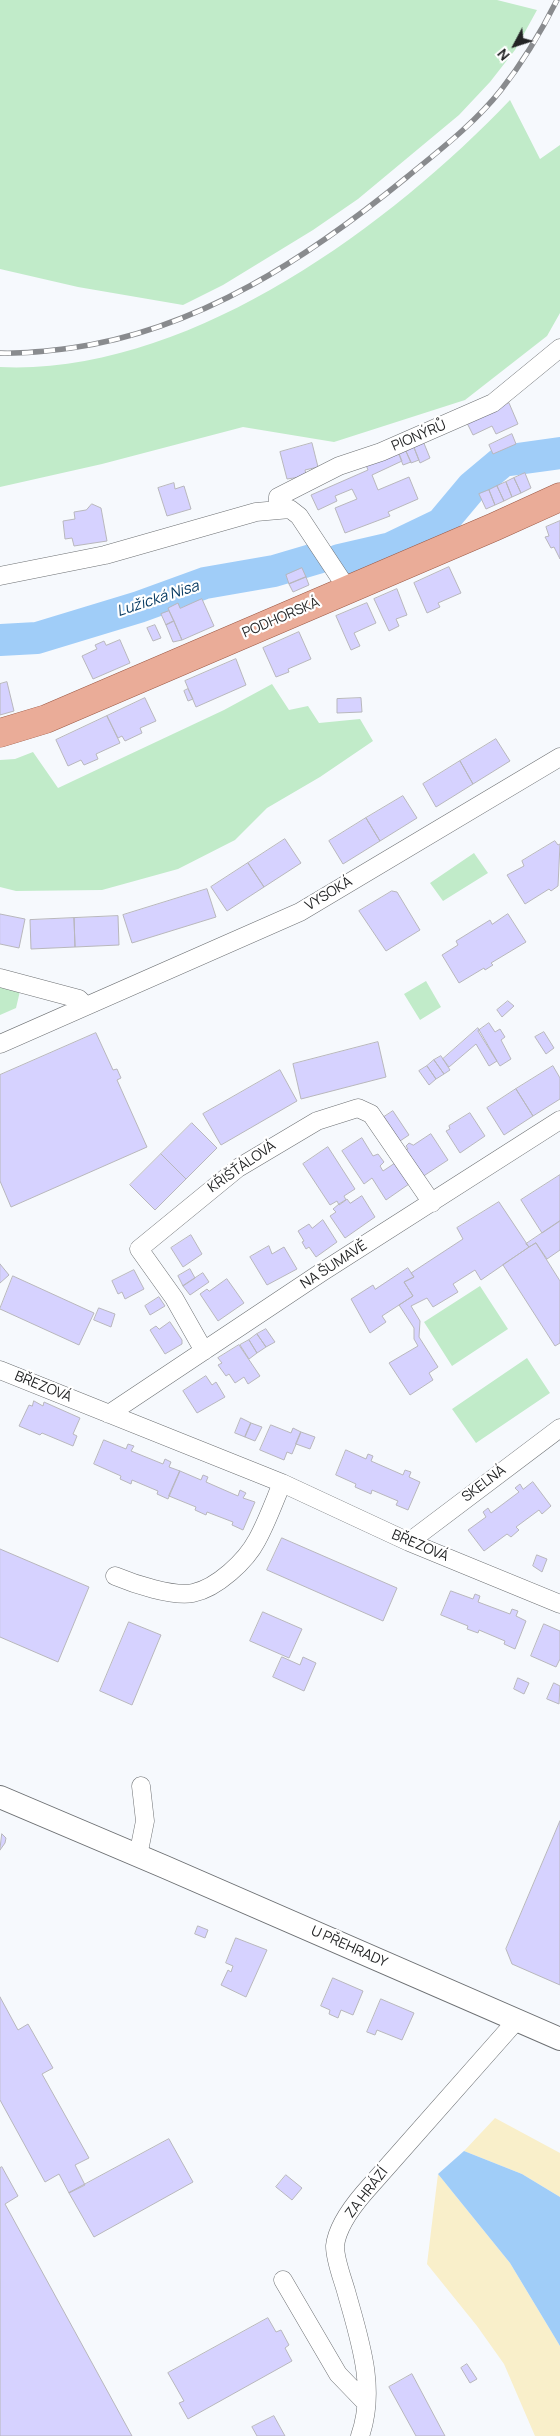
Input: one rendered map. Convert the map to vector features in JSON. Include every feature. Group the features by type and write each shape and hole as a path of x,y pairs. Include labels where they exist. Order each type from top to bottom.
{"main road":[{"name":"PODHORSKÁ","path":"0,733 46,719 348,590 560,496"}],"street":[{"name":"PIONÝRŮ","path":"277,510 278,497 339,466 382,452 493,403 560,348"},
{"path":"0,576 105,555 256,512 290,509 299,516 348,590"},
{"name":"VYSOKÁ","path":"0,1044 300,912 560,757"},
{"path":"0,978 79,999 86,1005"},
{"name":"KŘIŠŤÁLOVÁ","path":"204,1351 174,1298 139,1249 238,1168 317,1121 358,1108 371,1114 432,1203"},
{"name":"NA ŠUMAVĚ","path":"109,1414 560,1120"},
{"name":"BŘEZOVÁ","path":"0,1370 282,1483 409,1542 560,1604"},
{"name":"SKELNÁ","path":"409,1542 560,1428"},
{"path":"115,1576 163,1591 193,1593 219,1581 240,1564 257,1540 282,1483"},
{"path":"138,1856 145,1821 141,1786"},
{"name":"U PŘEHRADY","path":"0,1798 560,2039"},
{"name":"ZA HRÁZÍ","path":"360,2436 365,2422 365,2357 340,2271 335,2247 338,2234 353,2206 516,2021"},
{"path":"283,2280 338,2374 365,2402"}],"green space":[{"path":"0,0 497,0 537,10 515,50 490,82 459,115 358,199 313,230 223,285 183,305 78,287 0,269"},
{"path":"510,100 540,159 560,145 560,313 547,336 465,400 334,442 243,427 102,464 0,487 0,367 70,363 141,347 211,320 279,285 344,243 405,197 461,149"},
{"path":"272,684 289,710 308,706 319,723 360,719 373,741 320,777 267,808 235,840 178,869 102,890 16,891 0,887 0,760 15,759 33,752 58,788 224,710"},
{"path":"474,853 488,873 443,901 430,883"},
{"path":"426,981 441,1007 420,1020 404,994"},
{"path":"0,986 20,991 16,1008 0,1015"},
{"path":"480,1286 508,1329 452,1366 424,1322"},
{"path":"527,1358 550,1393 476,1443 452,1409"}],"sand":[{"path":"495,2118 560,2153 560,2197 522,2174 464,2151"},
{"path":"438,2174 510,2263 560,2346 560,2436 535,2436 504,2364 477,2326 427,2264"}],"water":[{"path":"464,2151 522,2174 560,2197 560,2346 510,2263 438,2174"}],"building":[{"path":"509,403 518,424 496,434 492,426 473,435 467,423"},
{"path":"512,434 516,444 493,454 489,445"},
{"path":"423,441 430,458 420,463 413,445"},
{"path":"312,443 318,467 305,470 306,474 300,477 287,479 280,452"},
{"path":"413,445 419,460 411,463 405,449"},
{"path":"405,449 411,462 403,465 398,452"},
{"path":"398,451 402,461 372,475 378,490 409,477 418,499 388,512 390,516 345,533 335,508 357,499 352,489 335,496 337,501 318,510 311,495 368,470 366,465"},
{"path":"525,473 531,488 521,493 514,478"},
{"path":"514,478 521,493 512,497 506,482"},
{"path":"506,482 512,497 504,501 497,486"},
{"path":"174,483 175,489 184,486 191,509 167,516 158,488"},
{"path":"497,486 504,501 495,505 489,490"},
{"path":"489,490 495,505 486,509 479,494"},
{"path":"92,504 101,508 107,541 74,546 72,538 65,539 63,521 75,519 74,512 86,510"},
{"path":"560,521 560,559 554,547 551,548 545,537 549,536 546,527"},
{"path":"449,567 461,593 438,603 440,607 427,613 414,583"},
{"path":"302,568 306,577 289,584 286,575"},
{"path":"306,577 309,585 293,592 289,584"},
{"path":"397,589 407,615 396,619 399,626 389,631 374,599"},
{"path":"202,599 214,626 182,640 168,608 178,603 180,608"},
{"path":"367,603 376,623 354,633 360,646 351,650 336,616"},
{"path":"169,611 174,621 166,625 161,614"},
{"path":"174,621 182,640 173,642 166,625"},
{"path":"155,625 161,638 153,641 147,628"},
{"path":"299,632 311,659 288,669 289,672 276,677 263,648"},
{"path":"120,640 130,663 93,679 82,656 97,649 95,645 104,641 106,645"},
{"path":"236,659 246,685 196,707 185,681"},
{"path":"7,682 14,711 0,715 0,684"},
{"path":"188,689 193,699 188,701 184,691"},
{"path":"145,698 156,721 140,728 142,733 125,741 122,736 118,738 107,716"},
{"path":"361,698 362,712 337,713 337,699"},
{"path":"107,716 120,743 96,754 98,759 84,765 81,760 68,766 56,740"},
{"path":"496,739 510,761 473,784 460,761"},
{"path":"460,761 473,784 436,807 423,784"},
{"path":"403,796 417,818 380,841 366,818"},
{"path":"366,818 380,841 343,864 329,841"},
{"path":"285,839 301,863 264,887 248,863"},
{"path":"555,841 558,845 560,844 558,886 551,891 549,889 525,904 507,875 524,866 522,861"},
{"path":"248,863 264,887 227,911 211,887"},
{"path":"207,889 216,917 132,943 123,915"},
{"path":"392,891 397,892 420,930 386,951 359,911"},
{"path":"0,914 25,919 19,948 0,944"},
{"path":"508,914 526,942 491,963 493,965 485,970 484,968 459,983 442,955 458,945 456,941 490,920 492,924"},
{"path":"118,916 119,945 75,947 74,918"},
{"path":"74,918 75,947 31,949 30,920"},
{"path":"508,1001 514,1006 502,1017 497,1010"},
{"path":"489,1023 495,1032 500,1029 505,1037 501,1040 511,1059 500,1066 478,1031"},
{"path":"478,1028 497,1061 489,1066 476,1044 449,1067 443,1059"},
{"path":"544,1032 554,1048 546,1054 535,1037"},
{"path":"96,1033 113,1070 117,1069 121,1078 117,1080 147,1147 11,1207 0,1181 0,1075"},
{"path":"378,1042 386,1077 301,1099 293,1064"},
{"path":"441,1056 450,1070 444,1074 434,1060"},
{"path":"434,1060 444,1074 436,1079 427,1066"},
{"path":"427,1066 436,1079 429,1085 419,1071"},
{"path":"553,1066 560,1078 560,1099 533,1116 516,1089"},
{"path":"280,1070 297,1101 221,1145 203,1114"},
{"path":"516,1089 533,1116 504,1135 487,1108"},
{"path":"393,1111 409,1135 400,1141 384,1117"},
{"path":"470,1113 485,1136 460,1153 446,1131 450,1129 449,1126"},
{"path":"192,1123 217,1148 186,1179 161,1154"},
{"path":"431,1134 448,1160 422,1177 404,1150 408,1149 406,1146 409,1143 413,1145"},
{"path":"362,1138 373,1156 378,1154 384,1162 380,1166 383,1171 395,1163 409,1184 386,1200 372,1178 364,1184 342,1151"},
{"path":"328,1147 355,1189 344,1196 346,1200 339,1205 337,1201 330,1205 303,1164"},
{"path":"161,1154 186,1179 155,1210 130,1185"},
{"path":"560,1175 560,1221 542,1233 521,1200"},
{"path":"362,1196 375,1217 345,1238 330,1216 336,1212 333,1209 347,1199 350,1203"},
{"path":"499,1202 529,1247 481,1280 475,1270 453,1284 458,1292 433,1307 427,1298 411,1306 420,1321 419,1337 438,1367 429,1373 433,1380 410,1395 389,1363 418,1346 414,1339 414,1328 399,1305 413,1296 404,1282 414,1277 411,1273 463,1239 457,1228"},
{"path":"323,1220 337,1242 316,1257 309,1247 306,1249 298,1231 309,1224 312,1228"},
{"path":"560,1221 560,1250 547,1259 536,1243 529,1247 526,1244"},
{"path":"191,1235 202,1254 183,1267 171,1248"},
{"path":"536,1243 560,1281 560,1343 555,1346 503,1265"},
{"path":"269,1246 272,1254 284,1247 297,1269 267,1285 250,1257"},
{"path":"0,1264 9,1275 0,1283"},
{"path":"408,1268 414,1277 404,1282 413,1296 382,1316 386,1322 370,1333 351,1299 373,1285 375,1289"},
{"path":"190,1269 195,1278 183,1286 178,1276"},
{"path":"134,1270 144,1289 125,1299 122,1292 118,1294 112,1281"},
{"path":"203,1273 209,1282 190,1295 183,1286"},
{"path":"13,1276 94,1313 79,1345 0,1309"},
{"path":"227,1279 244,1303 218,1321 200,1294 207,1289 209,1291"},
{"path":"159,1297 165,1306 150,1315 145,1306"},
{"path":"99,1308 115,1314 111,1327 94,1320"},
{"path":"170,1322 182,1340 182,1344 165,1354 150,1330 156,1326 159,1329"},
{"path":"266,1329 275,1342 266,1347 257,1334"},
{"path":"257,1334 266,1347 257,1353 249,1340"},
{"path":"249,1340 257,1353 249,1359 240,1345"},
{"path":"239,1345 260,1376 248,1384 244,1377 235,1383 229,1374 226,1376 218,1365 222,1363 218,1358"},
{"path":"206,1376 212,1385 216,1382 225,1397 197,1413 183,1391"},
{"path":"34,1401 43,1406 44,1402 80,1418 73,1434 77,1436 73,1446 19,1426 29,1405 32,1406"},
{"path":"241,1418 251,1423 245,1437 235,1433"},
{"path":"251,1423 262,1427 255,1441 245,1437"},
{"path":"271,1425 291,1433 293,1428 301,1432 292,1454 287,1452 284,1460 260,1450"},
{"path":"301,1432 315,1437 310,1449 296,1444"},
{"path":"104,1440 126,1449 128,1444 134,1446 131,1451 163,1464 165,1459 171,1462 169,1467 180,1471 168,1499 157,1494 158,1491 132,1480 131,1484 120,1479 121,1476 94,1464"},
{"path":"346,1450 366,1459 368,1454 373,1456 371,1461 403,1475 405,1470 411,1472 409,1477 420,1482 408,1510 396,1505 398,1501 372,1490 371,1494 355,1487 356,1484 336,1475"},
{"path":"180,1471 201,1480 203,1475 208,1477 206,1482 238,1496 240,1490 246,1493 243,1498 255,1502 243,1530 232,1525 233,1522 207,1512 206,1515 195,1510 196,1507 169,1496"},
{"path":"533,1482 551,1506 542,1514 539,1510 516,1527 519,1530 511,1537 507,1534 484,1551 468,1530 486,1517 483,1512 488,1508 491,1513 519,1492 515,1488 520,1484 523,1489"},
{"path":"282,1538 397,1588 383,1621 267,1570"},
{"path":"0,1549 89,1587 58,1662 0,1637"},
{"path":"537,1555 547,1559 542,1572 533,1566"},
{"path":"451,1591 473,1599 475,1594 480,1596 478,1602 510,1614 512,1609 518,1611 516,1616 526,1621 515,1649 504,1644 505,1641 479,1630 478,1633 467,1629 468,1626 441,1615"},
{"path":"263,1612 302,1629 289,1658 250,1641"},
{"path":"129,1622 161,1635 132,1705 100,1691"},
{"path":"544,1624 560,1631 560,1659 556,1667 531,1656"},
{"path":"282,1657 300,1665 303,1657 316,1663 304,1691 273,1677"},
{"path":"518,1678 529,1683 524,1694 514,1689"},
{"path":"554,1683 560,1686 559,1704 547,1699"},
{"path":"560,1821 560,1985 512,1964 506,1949"},
{"path":"2,1834 6,1838 0,1850"},
{"path":"198,1926 208,1930 205,1938 195,1934"},
{"path":"236,1938 267,1950 246,1997 221,1985 228,1970 231,1972 233,1966 226,1963"},
{"path":"333,1978 363,1991 353,2015 341,2010 338,2018 329,2014 330,2010 321,2006"},
{"path":"0,1997 18,2030 28,2024 53,2068 42,2074 89,2158 75,2165 85,2185 69,2193 59,2174 45,2182 0,2100"},
{"path":"381,1999 414,2013 402,2040 377,2030 375,2035 367,2032"},
{"path":"169,2139 193,2182 94,2237 69,2193"},
{"path":"2,2167 18,2196 5,2204 132,2436 0,2436 0,2168"},
{"path":"286,2175 302,2188 292,2200 276,2187"},
{"path":"268,2318 276,2332 281,2330 289,2345 285,2348 292,2361 188,2419 179,2403 184,2401 168,2373"},
{"path":"467,2364 477,2379 470,2383 461,2368"},
{"path":"412,2374 445,2436 416,2436 389,2387"},
{"path":"274,2416 285,2436 257,2436 252,2427"}],"waterway":[{"name":"Lužická Nisa","path":"339,560 391,548 441,524 472,487 503,461 560,453"},
{"name":"Lužická Nisa","path":"0,640 37,638 139,607 205,583 274,571 318,558"}],"railway":[{"path":"0,353 27,353 71,348 118,339 164,325 208,307 250,286 291,262 370,207 469,125 491,102 517,69 557,0"}]}
